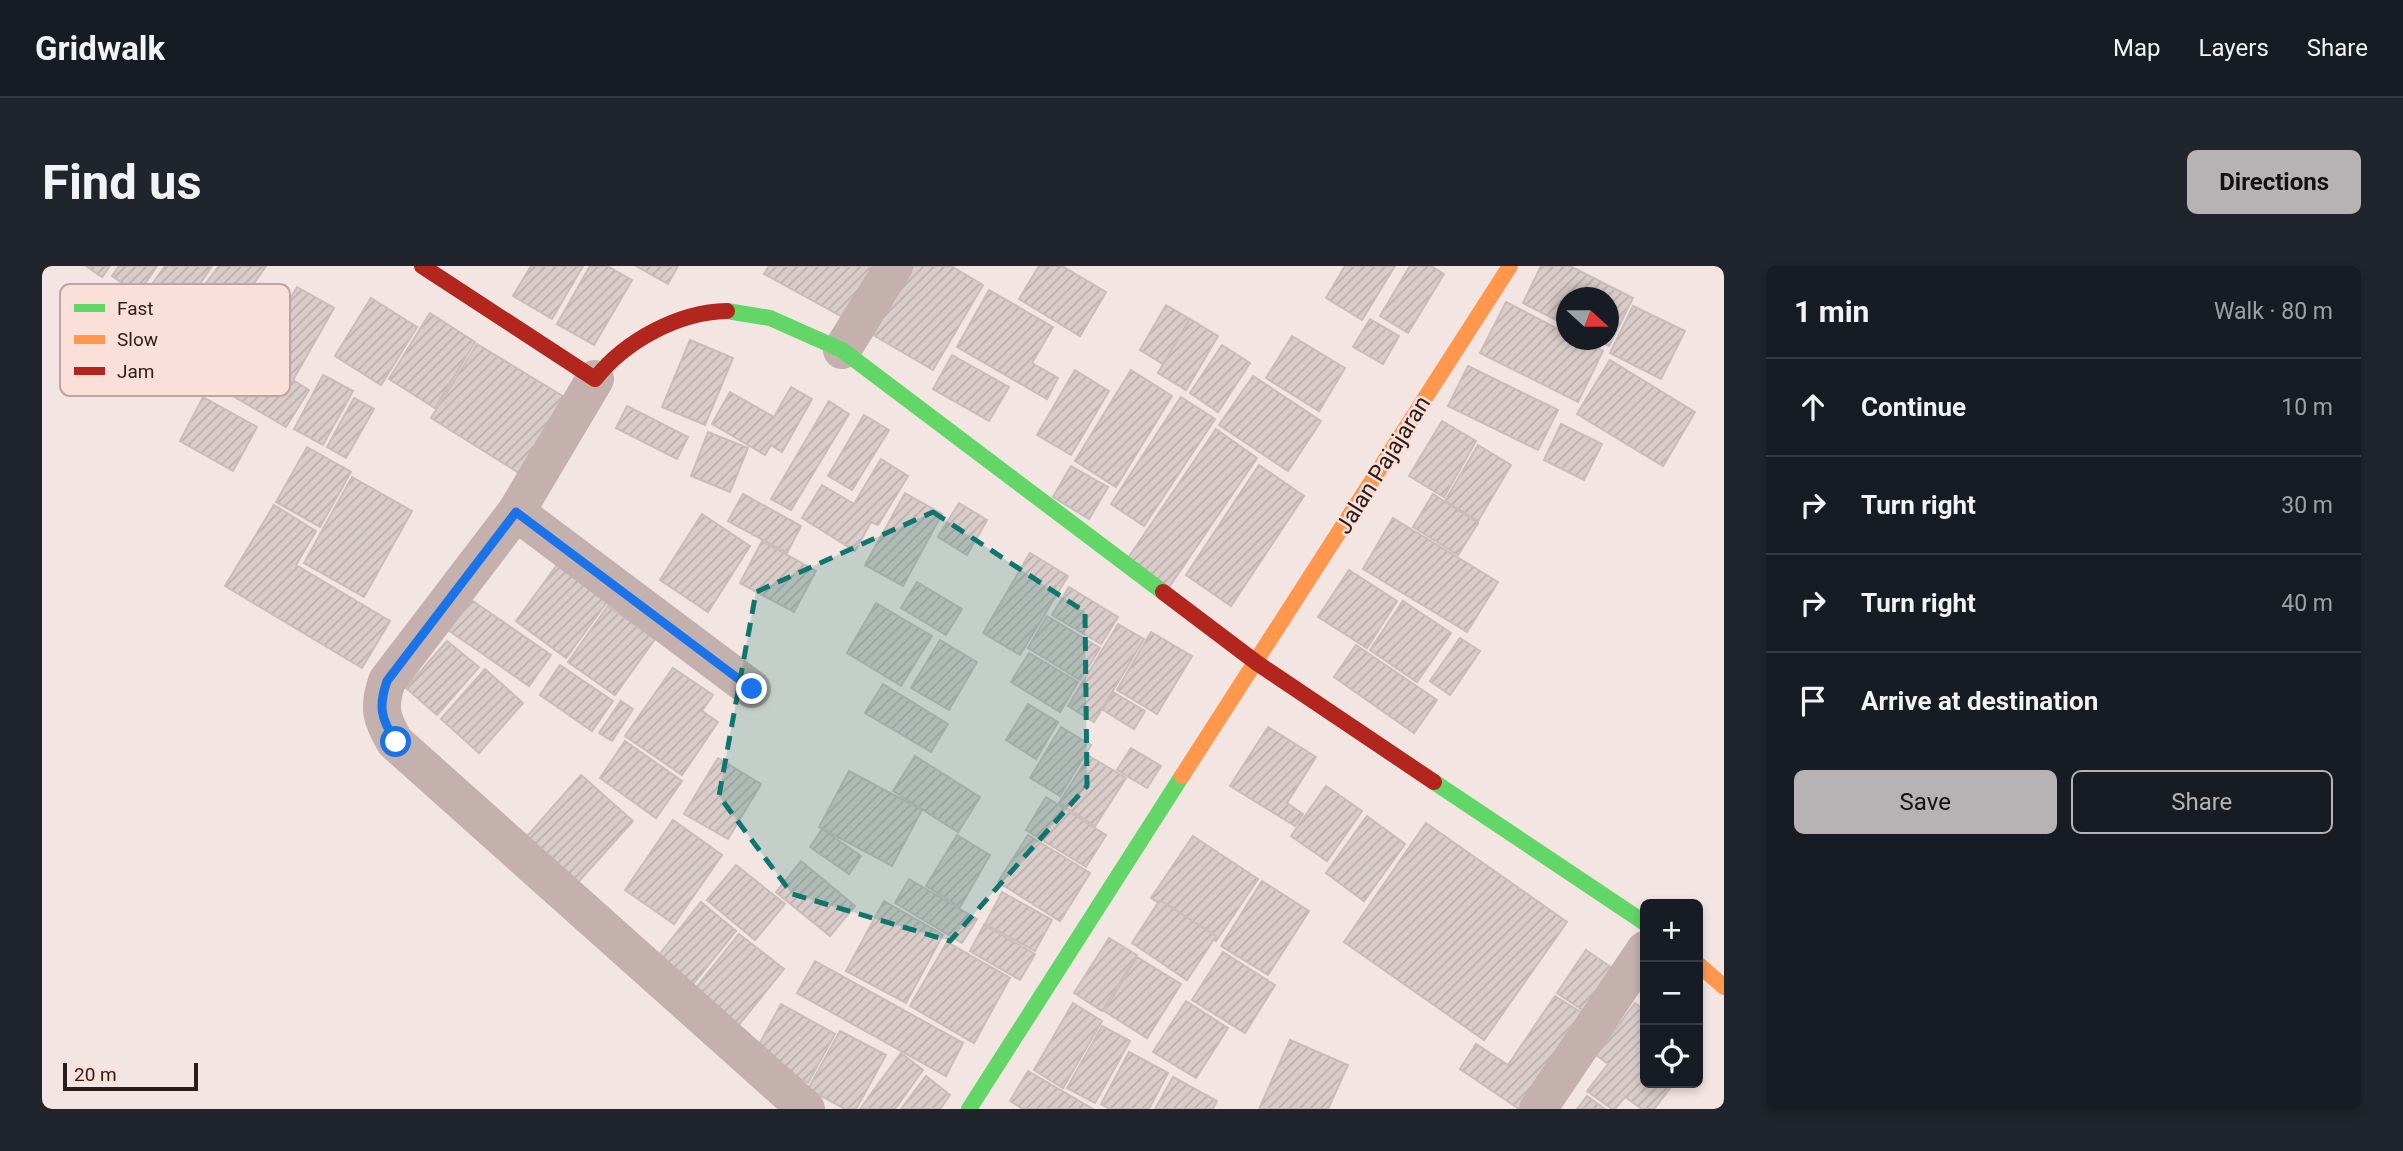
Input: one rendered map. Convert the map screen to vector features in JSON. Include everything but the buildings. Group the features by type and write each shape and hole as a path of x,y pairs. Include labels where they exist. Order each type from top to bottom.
{"street":[{"path":"422,266 595,379"},
{"path":"842,351 894,266"},
{"name":"Jalan Pajajaran","path":"969,1109 1510,266"},
{"path":"806,1109 396,742 381,718 380,702 387,681 516,512 609,360 683,316 717,310 764,314 802,328 842,351 1257,663 1640,920"},
{"path":"516,512 752,689"},
{"path":"1538,1109 1640,957"},
{"path":"1703,968 1724,987"}],"highlighted area":[{"path":"933,512 1085,612 1087,786 950,941 792,894 719,796 756,592"}],"traffic: fast":[{"path":"727,311 770,318 842,350 1163,592"},
{"path":"969,1109 1182,776"},
{"path":"1434,782 1640,920"}],"traffic: slow":[{"path":"1182,776 1510,266"},
{"path":"1703,968 1724,987"}],"traffic: jam":[{"path":"422,266 595,379 621,352 654,331 690,317 727,311"},
{"path":"1163,592 1257,663 1434,782"}],"route":[{"path":"396,742 381,718 380,702 387,681 516,512 752,689"}]}
